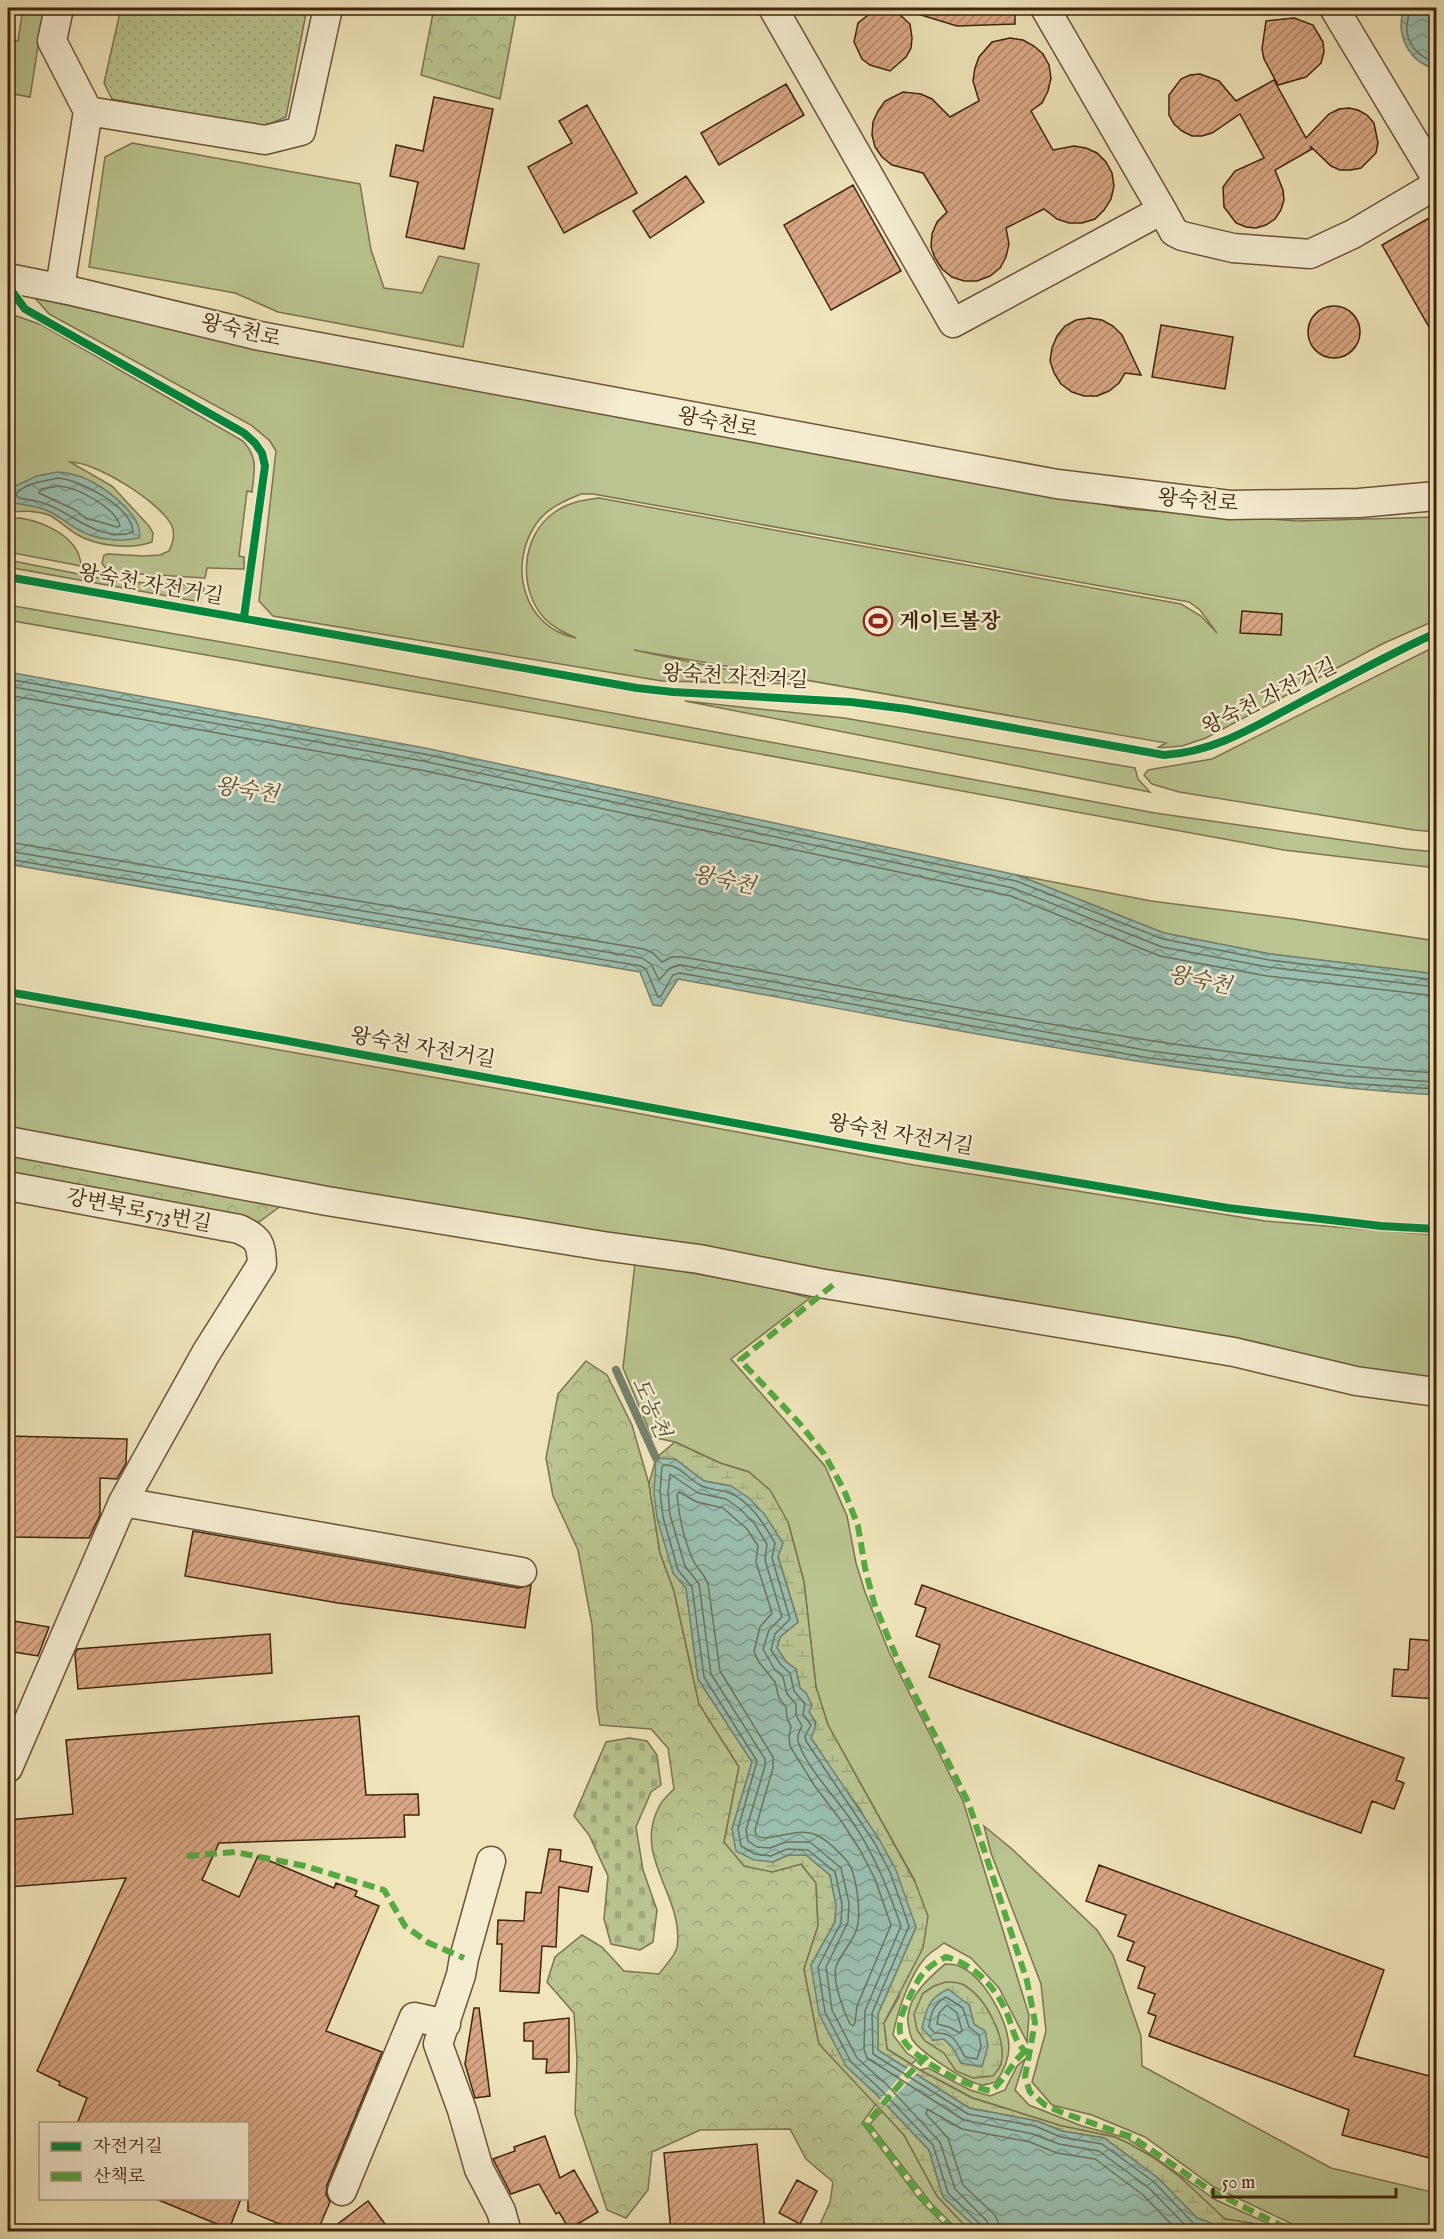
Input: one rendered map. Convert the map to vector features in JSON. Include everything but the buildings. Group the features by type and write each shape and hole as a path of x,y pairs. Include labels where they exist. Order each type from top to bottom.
{"street":[{"path":"59,8 52,41 88,111 60,288"},
{"path":"88,111 265,140 301,131 328,8"},
{"path":"772,8 953,323 1162,210"},
{"path":"1045,8 1174,232 1182,236 1233,248 1310,254 1353,234 1437,184"},
{"path":"1334,8 1437,178"},
{"name":"왕숙천로","path":"8,278 60,288 260,336 1057,484 1230,505 1359,503 1437,496"},
{"path":"8,1140 327,1201 603,1246 699,1259 819,1283 1234,1352 1356,1381 1437,1392"},
{"name":"강변북로573번길","path":"8,1186 240,1229 254,1236 262,1249 262,1264 206,1353 123,1502"},
{"path":"8,1768 123,1502 522,1572"},
{"path":"491,1862 446,2024 438,2044 462,2110 479,2169 501,2211 507,2232"},
{"path":"342,2191 414,2017 446,2024"}],"green space":[{"path":"23,8 44,8 30,97 8,93 8,39 18,41"},
{"path":"121,8 307,8 286,117 262,127 112,99 104,83"},
{"path":"434,8 517,8 500,99 421,75"},
{"path":"132,143 360,184 371,250 384,288 422,293 439,256 479,264 463,347 278,312 235,293 89,267 105,157"},
{"path":"35,298 293,355 1128,509 1297,521 1436,517 1436,620 1382,644 1206,738 1182,746 1157,748 1166,743 634,650 796,684 662,681 273,616 259,601 276,451 270,441 251,425 49,314","holes":["581,494 593,494 1189,602 1200,610 1217,633 1201,616 1181,604 599,498 566,506 555,512 535,534 527,563 530,593 536,607 552,625 576,638 558,632 544,622 533,609 522,576 523,558 527,541 536,524 545,514 562,502"]},
{"path":"8,313 42,325 243,441 251,453 254,465 252,492 247,491 239,556 244,557 244,569 207,568 205,578 108,572 102,563 104,555 144,556 160,555 169,551 172,545 173,527 164,515 140,494 95,468 81,464 70,462 112,486 149,526 153,533 152,542 134,546 103,544 76,534 49,515 23,511 8,512"},
{"path":"20,518 50,527 68,539 79,556 81,566 8,552 8,519"},
{"path":"8,560 114,581 204,588 200,602 8,567"},
{"path":"8,605 336,662 1155,813 1436,852 1436,868 1284,850 558,717 8,620"},
{"path":"1436,646 1436,832 1179,792 1152,784 1144,775 1148,770 1212,759"},
{"path":"685,701 844,718 1135,768 1138,779 1150,792"},
{"path":"1017,875 1151,901 1293,919 1436,941 1436,974 1270,954 1164,933"},
{"path":"8,1002 614,1109 914,1165 1265,1221 1436,1235 1436,1379 1365,1370 857,1278 8,1132"},
{"path":"8,1149 289,1200 259,1222 8,1173"},
{"path":"635,1263 765,1286 810,1298 731,1359 825,1466 847,1516 856,1563 889,1652 963,1801 1029,2015 1027,2042 999,1988 971,1958 944,1943 919,1965 905,1994 895,2026 893,2035 907,2053 917,2060 911,2064 887,2049 884,2023 899,1997 915,1881 828,1725 816,1687 804,1582 788,1522 749,1472 720,1463 675,1442 652,1437 623,1368"},
{"path":"586,1361 607,1375 632,1425 649,1484 660,1553 674,1591 699,1704 739,1767 724,1842 772,1872 801,1864 816,1883 818,1926 804,1969 819,2044 876,2104 862,2123 918,2198 950,2231 817,2231 830,2202 833,2182 806,2159 790,2129 700,2130 652,2152 648,2190 626,2218 607,2210 575,2114 577,2059 574,2013 547,1982 555,1957 582,1935 602,1947 624,1971 659,1974 672,1957 677,1947 677,1929 674,1911 655,1860 652,1825 659,1807 674,1789 668,1748 651,1729 600,1725 592,1625 578,1550 553,1496 546,1458 558,1394"},
{"path":"675,1442 720,1463 749,1472 770,1490 788,1522 804,1582 816,1687 828,1725 915,1882 928,1916 923,1948 884,2023 887,2049 972,2098 1062,2126 1115,2137 1154,2158 1180,2177 1225,2219 1275,2227 1282,2231 1233,2231 1197,2218 1158,2178 1104,2138 1062,2131 1037,2121 969,2108 878,2050 878,2014 916,1927 860,1809 832,1772 811,1738 816,1722 808,1712 806,1693 800,1688 796,1669 786,1662 777,1648 780,1637 798,1622 778,1556 731,1486 704,1481 675,1459 673,1573 686,1588 698,1679 752,1762 732,1829 773,1862 788,1855 806,1855 830,1875 836,1905 835,1922 811,1965 846,2066 929,2150 943,2197 980,2231 970,2231 937,2196 904,2135 819,2044 804,1969 818,1926 816,1883 801,1864 772,1872 744,1866 724,1842 739,1767 699,1704 674,1591 660,1553 649,1484 656,1458"},
{"path":"629,1738 647,1741 657,1755 661,1785 651,1792 636,1827 643,1870 657,1910 653,1942 640,1950 611,1944 604,1919 608,1876 589,1835 574,1816 606,1742"},
{"path":"984,1826 1012,1849 1097,1930 1113,1955 1141,2036 1142,2066 1331,2168 1436,2193 1436,2231 1307,2231 1214,2187 1145,2137 1092,2115 1052,2105 1032,2082 1046,2031 1041,1984 991,1853"},
{"path":"945,1964 959,1966 978,1980 1000,2013 1009,2047 1005,2066 996,2082 982,2085 966,2079 934,2059 912,2039 908,2018 913,2000 922,1987"},
{"path":"946,1982 962,1984 980,1999 987,2009 998,2031 1002,2054 1000,2066 993,2076 973,2078 956,2071 944,2053 925,2041 917,2030 914,2014 923,1993","holes":["969,2005 974,2024 961,2063 953,2048 944,2039 933,2040"]},
{"path":"1025,2059 1015,2090 1029,2105 1082,2126 1127,2138 1216,2200 1285,2231 1275,2227 1225,2219 1180,2177 1154,2158 1115,2137 1062,2126 973,2098 920,2070 928,2068 970,2090 990,2096 1005,2090 1017,2066"},
{"path":"882,2111 904,2135 937,2196 970,2231 959,2231 931,2203 870,2124"}],"water":[{"path":"1404,8 1436,8 1436,69 1418,60 1406,46 1401,28"},
{"path":"58,472 85,478 117,499 137,522 139,538 116,540 100,538 79,530 46,510 14,503 9,489 37,476"},
{"name":"왕숙천","path":"8,672 425,748 1017,875 1164,933 1270,954 1436,974 1436,1095 1341,1087 1151,1063 1056,1048 678,979 661,1006 653,1005 640,972 8,864"},
{"path":"656,1458 675,1459 704,1481 731,1486 749,1498 765,1515 783,1543 778,1557 798,1622 780,1637 777,1648 786,1662 796,1669 800,1688 806,1693 812,1705 809,1712 815,1725 811,1738 879,1839 896,1870 916,1927 878,2014 878,2050 969,2108 1037,2121 1062,2131 1104,2138 1158,2178 1197,2218 1233,2231 980,2231 943,2197 929,2150 846,2066 819,2014 811,1965 835,1922 836,1905 830,1875 806,1855 788,1855 773,1862 754,1860 736,1851 732,1829 752,1762 698,1679 686,1588 673,1573 657,1518 654,1493"},
{"path":"948,1989 969,2005 974,2024 985,2031 988,2046 982,2067 961,2063 953,2048 944,2039 933,2040 922,2028 929,2004 936,1996"}],"pier":[{"path":"909,2066 918,2072 885,2107 879,2101"}],"waterway":[{"name":"도농천","path":"616,1370 656,1458"}],"marked path":[{"path":"833,1285 740,1360 800,1424 824,1454 844,1490 858,1526 874,1603 898,1661 969,1804 1027,1981 1035,2022 1025,2077 1030,2092 1045,2105 1063,2113 1132,2137 1210,2190 1294,2232"},
{"path":"187,1856 235,1852 305,1866 384,1890 405,1926 429,1943 464,1958"},
{"path":"1025,2051 991,2091 968,2084 925,2061 904,2042 900,2032 904,2009 920,1977 946,1957 973,1970 995,1992 1005,2009 1015,2036 1025,2051 1030,2052"},
{"path":"927,2056 866,2124 922,2198 955,2232"}],"cycle path":[{"path":"8,286 25,309 244,433 255,443 262,453 265,466 244,617"},
{"name":"왕숙천 자전거길","path":"8,577 637,688 851,702 907,709 1164,755 1200,749 1233,737 1383,658 1436,633"},
{"name":"왕숙천 자전거길","path":"8,992 871,1148 1228,1208 1381,1226 1436,1229"}],"place":[{"name":"게이트볼장","path":"878,621"}]}
